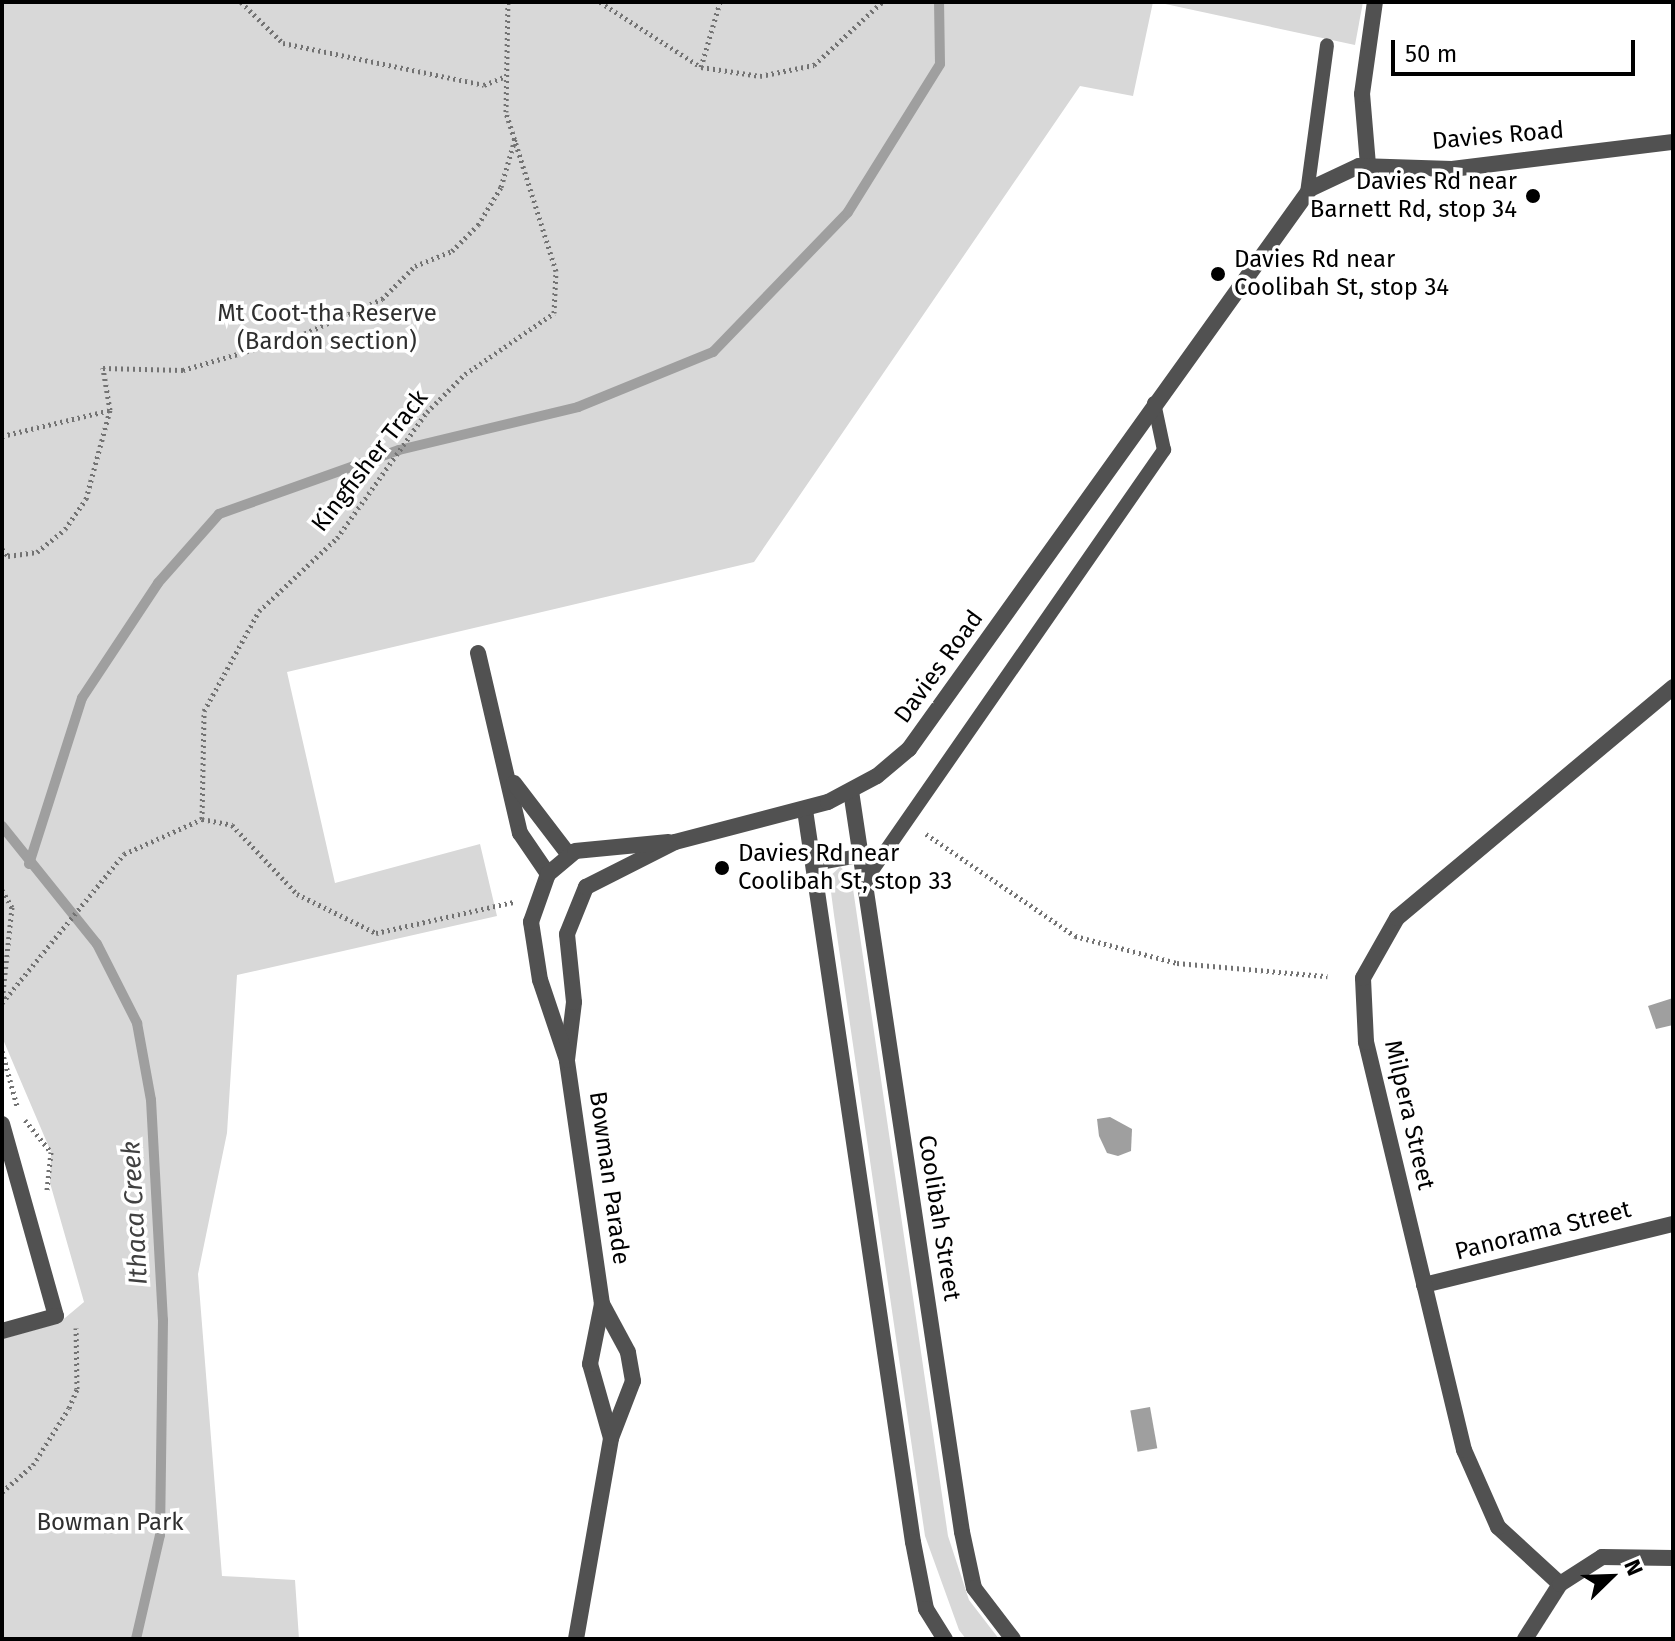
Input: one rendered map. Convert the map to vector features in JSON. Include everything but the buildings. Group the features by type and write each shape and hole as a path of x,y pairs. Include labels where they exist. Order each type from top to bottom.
{"street":[{"path":"1368,165 1362,94 1375,2"},
{"name":"Davies Road","path":"590,884 675,842 805,810 851,791 925,730 1154,403 1307,193 1334,174 1368,165 1452,169 1673,142"},
{"path":"478,653 505,767 525,845 548,874 569,855 505,767"},
{"name":"Milpera Street","path":"1560,1584 1523,1556 1483,1503 1424,1285 1366,1042 1363,978 1370,959 1397,918 1673,687"},
{"name":"Coolibah Street","path":"851,791 862,885 970,1576 1013,1639"},
{"path":"805,810 920,1584 945,1639"},
{"name":"Davies Road","path":"569,855 610,842 675,842"},
{"name":"Bowman Parade","path":"548,874 533,907 540,980 567,1060 602,1304 590,1364 611,1438"},
{"name":"Bowman Parade","path":"567,1060 574,1002 567,934 576,899 590,884"},
{"path":"2,1124 56,1316 2,1331"},
{"name":"Panorama Street","path":"1424,1285 1673,1224"},
{"name":"Bowman Parade","path":"576,1639 611,1438 633,1381 628,1352 602,1304"},
{"path":"1525,1639 1560,1584 1602,1557 1673,1558"}],"lane":[{"path":"1307,193 1327,45"},
{"path":"862,885 1164,450 1154,403"},
{"path":"814,864 859,856"}],"path":[{"path":"241,2 283,43 484,85 504,77"},
{"name":"Kingfisher Track","path":"202,819 204,711 259,611 337,538 427,412 465,374 554,313 556,271 516,138 504,77 508,2"},
{"path":"600,2 701,67 760,76 814,65 882,2"},
{"path":"701,67 720,2"},
{"path":"2,549 8,556 37,552 65,529 86,499 110,410 103,368 183,370 299,336 382,299 415,266 452,251 478,225 501,187 516,138"},
{"path":"2,436 110,410"},
{"path":"2,1003 124,854 202,819 232,825 297,894 376,933 504,902 533,907"},
{"path":"926,833 1075,936 1177,963 1327,976"},
{"path":"2,890 12,907 2,1003"},
{"path":"2,1492 33,1465 69,1408 77,1389 75,1326"}],"green space":[{"name":"Mt Coot-tha Reserve (Bardon section)","path":"2,2 1153,2 1133,96 1080,86 754,562 287,672 335,883 480,844 497,916 237,975 227,1133 198,1274 222,1576 295,1580 299,1639 2,1639 2,1339 59,1323 84,1302 50,1183 51,1152 2,1037"},
{"path":"1156,2 1363,2 1355,45"},
{"path":"840,867 851,875 948,1536 969,1600 999,1639 966,1639 959,1630 925,1536 829,877"}],"shaded area":[{"path":"1673,998 1673,1025 1656,1029 1648,1006"},
{"path":"1110,1117 1132,1129 1131,1151 1118,1156 1107,1153 1099,1136 1097,1119"},
{"path":"1150,1407 1157,1448 1138,1452 1130,1410"}],"waterway":[{"path":"29,864 82,698 158,583 219,514 399,450 578,407 713,352 848,212 940,64 939,2"},
{"name":"Ithaca Creek","path":"2,826 97,944 137,1023 151,1100 163,1320 160,1535 136,1639"}],"place":[{"name":"Davies Rd near Barnett Rd, stop 34","path":"1533,196"},
{"name":"Davies Rd near Coolibah St, stop 34","path":"1218,274"},
{"name":"Davies Rd near Coolibah St, stop 33","path":"722,868"}],"park label":[{"name":"Bowman Park","path":"110,1523"}]}
